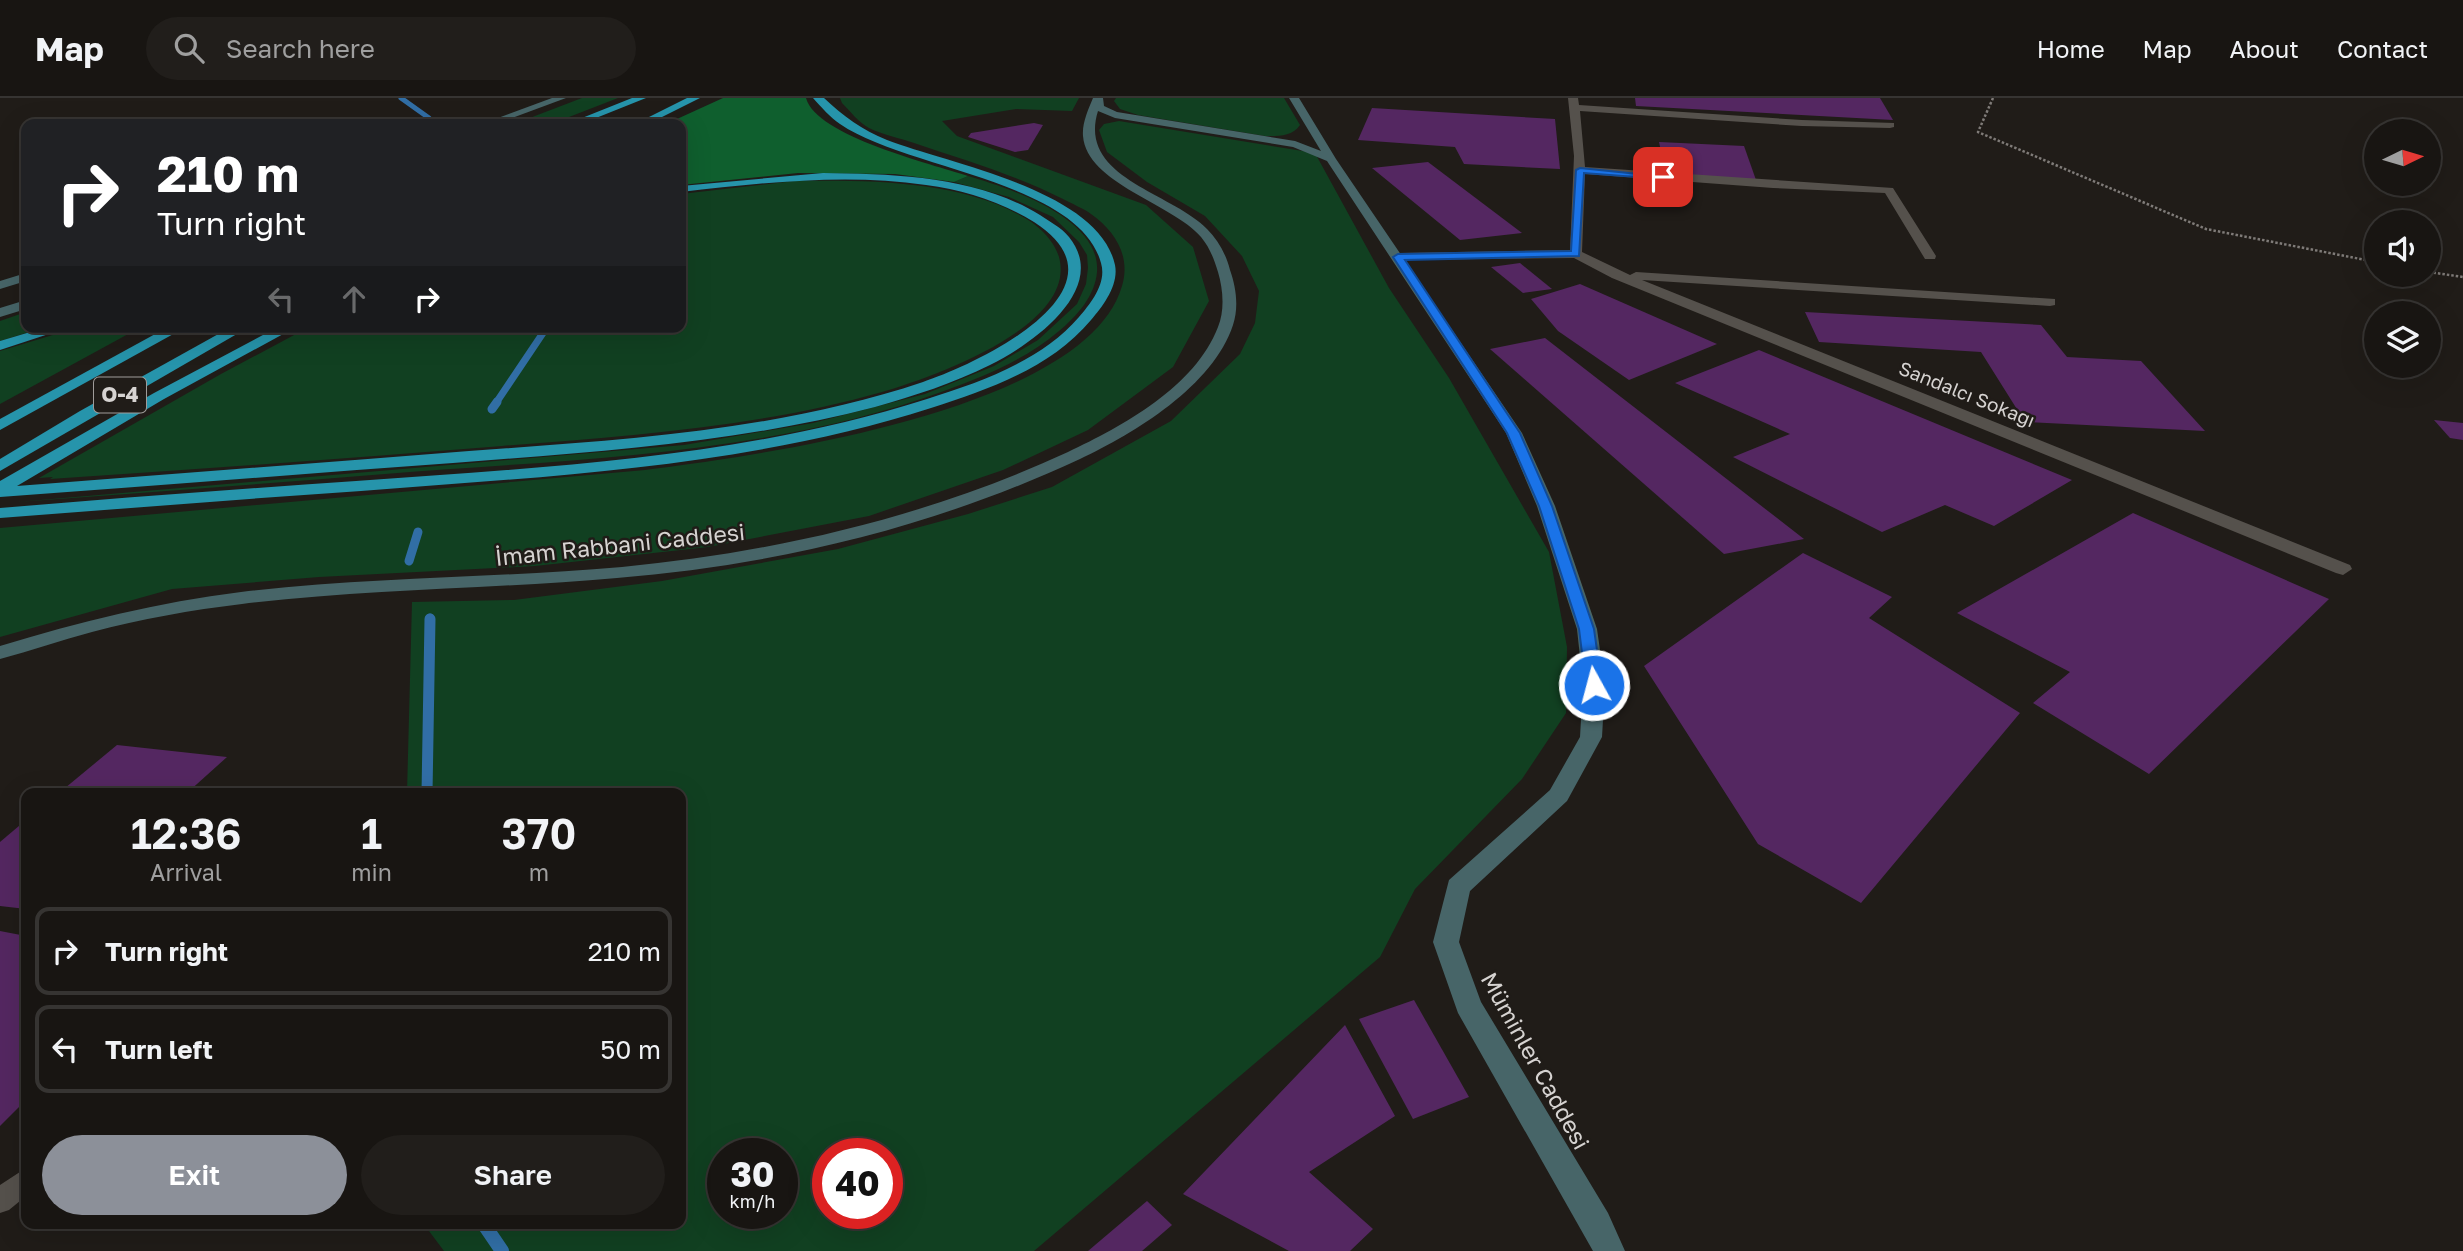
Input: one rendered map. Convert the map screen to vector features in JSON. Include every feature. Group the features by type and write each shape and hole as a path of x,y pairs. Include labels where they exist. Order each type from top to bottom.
{"highway":[{"path":"585,119 641,98"},
{"path":"607,119 655,98"},
{"path":"651,119 695,98"},
{"path":"0,513 575,469 676,458 789,440 918,408 977,387 1027,365 1061,342 1084,321 1101,299 1109,280 1107,261 1099,242 1080,221 1057,205 990,177 891,144 845,125 828,112 818,98"},
{"path":"0,490 645,443 726,433 805,418 893,396 963,373 1036,330 1063,303 1073,282 1075,261 1071,247 1045,222 988,196 956,188 923,182 835,176 763,179 686,188"},
{"path":"0,346 43,333"},
{"name":"O-4","path":"0,425 168,333"},
{"name":"O-4","path":"0,466 86,414 231,333"},
{"path":"0,490 159,396 278,333"}],"main road":[{"path":"501,119 561,98"},
{"path":"512,119 566,98"},
{"name":"Müminler Caddesi","path":"1294,98 1331,159 1514,433 1546,506 1587,629 1594,685 1591,737 1559,795 1458,887 1446,942 1468,1005 1597,1224 1609,1251"},
{"path":"1098,99 1100,108 1106,112 1275,140 1309,148 1331,159"},
{"path":"1088,131 1098,99"},
{"path":"1088,131 1094,122 1102,119 1132,118"},
{"path":"1275,140 1305,138 1311,135 1313,127"},
{"name":"İmam Rabbani Caddesi","path":"0,653 50,636 126,617 244,597 660,568 735,558 876,528 981,494 1053,466 1108,438 1145,415 1189,377 1218,342 1226,325 1230,306 1226,271 1210,240 1189,219 1101,163 1092,151 1088,131"},
{"path":"0,285 21,279"},
{"path":"0,313 21,306"}],"street":[{"path":"1398,257 1576,254 1580,170 1574,103 1802,123 1889,125"},
{"path":"1580,170 1773,185 1889,190 1930,256"},
{"name":"Sandalcı Sokağı","path":"1576,254 1617,275 2343,569"},
{"path":"1617,275 2050,302"}],"lane":[{"path":"0,1201 21,1184"}],"path":[{"path":"1993,98 1978,132 2206,229 2364,260"},
{"path":"2441,274 2463,277"}],"green space":[{"path":"582,98 618,98 564,119 527,119"},
{"path":"723,98 806,98 814,112 830,125 852,136 877,147 968,176 954,182 895,174 798,173 686,184 686,119 677,119"},
{"path":"840,98 1079,98 1072,111 1016,109 942,121 957,136 1146,205 1193,247 1209,301 1173,367 1088,430 1003,470 869,516 708,547 535,566 319,577 172,589 0,637 0,528 645,470 762,453 836,439 912,420 985,395 1048,366 1096,329 1122,286 1124,275 1119,245 1100,221 1045,190 990,168 869,128 855,117"},
{"path":"1116,98 1284,98 1300,125 1289,134 1265,136 1138,115 1120,109 1114,101"},
{"path":"1119,121 1315,153 1389,288 1449,378 1549,552 1567,647 1566,713 1522,779 1415,889 1380,957 1034,1251 444,1251 428,1229 686,1229 686,788 407,788 412,602 514,600 662,581 838,549 968,514 1052,487 1171,421 1240,354 1255,323 1259,291 1242,256 1205,216 1147,182 1107,152 1099,130 1104,124"},
{"path":"968,176 1028,197 1069,221 1084,236 1094,253 1096,281 1084,305 1066,325 1046,341 1004,366 944,391 877,413 808,429 668,451 17,502 684,445 813,423 925,394 994,366 1038,340 1077,304 1086,284 1087,255 1079,242 1053,217 1009,197 954,182"},
{"path":"795,181 882,182 942,189 998,205 1029,220 1040,229 1057,251 1059,282 1047,305 1025,326 997,345 965,361 882,392 789,414 598,438 39,478 298,333 686,333 686,193"},
{"path":"21,314 21,333 26,333 0,341 0,321"},
{"path":"59,333 130,333 0,404 0,351"}],"building":[{"path":"1635,98 1880,98 1893,120 1636,106"},
{"path":"1372,108 1555,119 1560,169 1464,164 1455,147 1358,140"},
{"path":"1034,123 1043,125 1028,150 1015,152 968,137 971,133"},
{"path":"1659,142 1744,146 1756,180 1666,175"},
{"path":"1428,162 1522,233 1460,240 1372,168"},
{"path":"1520,263 1552,289 1523,293 1491,267"},
{"path":"1580,284 1717,344 1629,380 1558,331 1531,299"},
{"path":"1805,312 2041,325 2067,357 2141,361 2205,431 2025,422 1981,352 1819,342"},
{"path":"1545,338 1804,539 1724,554 1490,349"},
{"path":"1759,350 2072,480 1994,526 1945,505 1882,532 1733,457 1790,434 1675,383"},
{"path":"2434,420 2463,423 2463,440 2450,438"},
{"path":"2133,513 2329,599 2149,774 2033,703 2070,672 1957,613"},
{"path":"1803,553 1892,597 1869,618 2020,713 1861,903 1758,844 1644,666"},
{"path":"117,745 227,757 193,788 65,788"},
{"path":"21,824 21,908 0,906 0,842"},
{"path":"0,931 21,935 21,1105 0,1126"},
{"path":"1414,1000 1469,1097 1413,1119 1359,1019"},
{"path":"1345,1025 1395,1116 1309,1172 1373,1229 1350,1251 1289,1251 1183,1194"},
{"path":"1147,1201 1172,1225 1142,1251 1088,1251"}],"waterway":[{"path":"401,98 428,119"},
{"path":"496,403 543,333"},
{"path":"492,409 497,402"},
{"path":"409,561 418,532"},
{"path":"427,788 430,619"},
{"path":"487,1229 502,1251"}],"route":[{"path":"1594,685 1587,629 1546,506 1514,433 1398,257 1576,254 1580,170 1663,177"}]}
